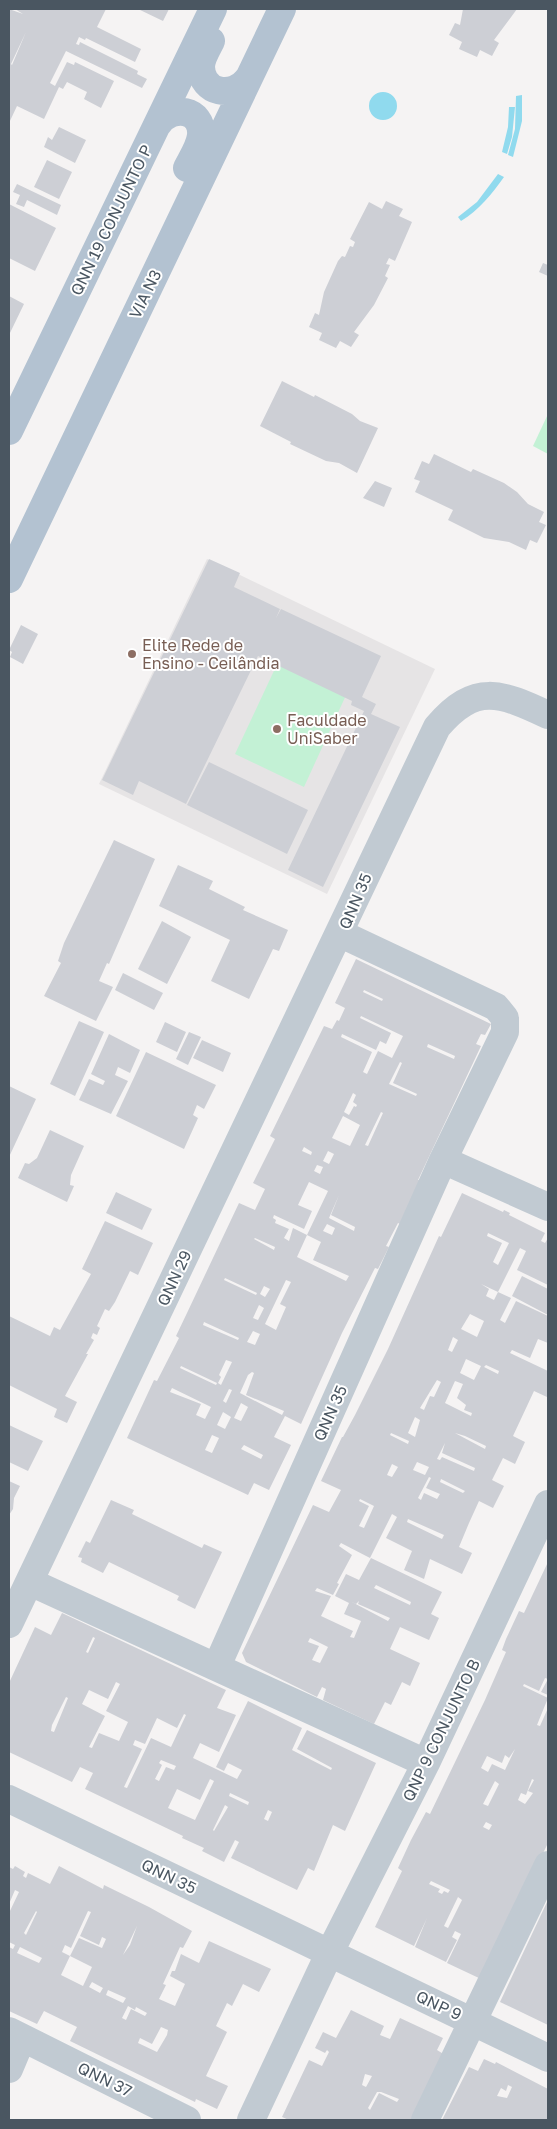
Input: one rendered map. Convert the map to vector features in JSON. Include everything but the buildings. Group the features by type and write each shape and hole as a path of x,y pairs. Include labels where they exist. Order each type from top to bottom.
{"main road":[{"name":"QNN 19 CONJUNTO P","path":"9,431 213,9"},
{"path":"228,9 202,58 202,76 207,83 220,92 236,90 248,80"},
{"name":"VIA N3","path":"9,579 282,9"},
{"path":"102,385 139,266 201,137 201,128 197,120 184,112 169,113 158,124"}],"street":[{"name":"QNN 35","path":"217,1666 443,1160 502,1038 506,1025 502,1012 490,1004 339,933 426,747 437,727 451,710 476,698 494,696 510,698 548,715"},
{"name":"QNN 29","path":"9,1624 339,933"},
{"path":"443,1160 548,1207"},
{"name":"QNP 9 CONJUNTO B","path":"251,2120 329,1954 426,1763 548,1504"},
{"path":"30,1582 426,1763"},
{"name":"QNN 35","path":"9,1799 329,1954"},
{"path":"425,2120 548,1865"},
{"name":"QNP 9","path":"329,1954 474,2021 548,2058"},
{"name":"QNN 37","path":"9,2068 16,2035 187,2120"}],"shaded area":[{"path":"207,559 435,669 327,894 99,784"}],"green space":[{"path":"548,414 548,454 533,446"},
{"path":"279,660 347,693 304,787 235,754"}],"water":[{"path":"383,92 393,96 397,106 393,116 383,120 373,116 369,106 373,96"},
{"path":"522,95 522,121 513,157 508,155 515,129 516,96"},
{"path":"509,107 515,107 512,137 507,154 502,152 508,127"},
{"path":"498,174 504,177 495,189 479,207 461,221 458,217 477,202"}],"place":[{"name":"Elite Rede de Ensino - Ceilândia","path":"132,654"},
{"name":"Faculdade UniSaber","path":"277,729"}]}
